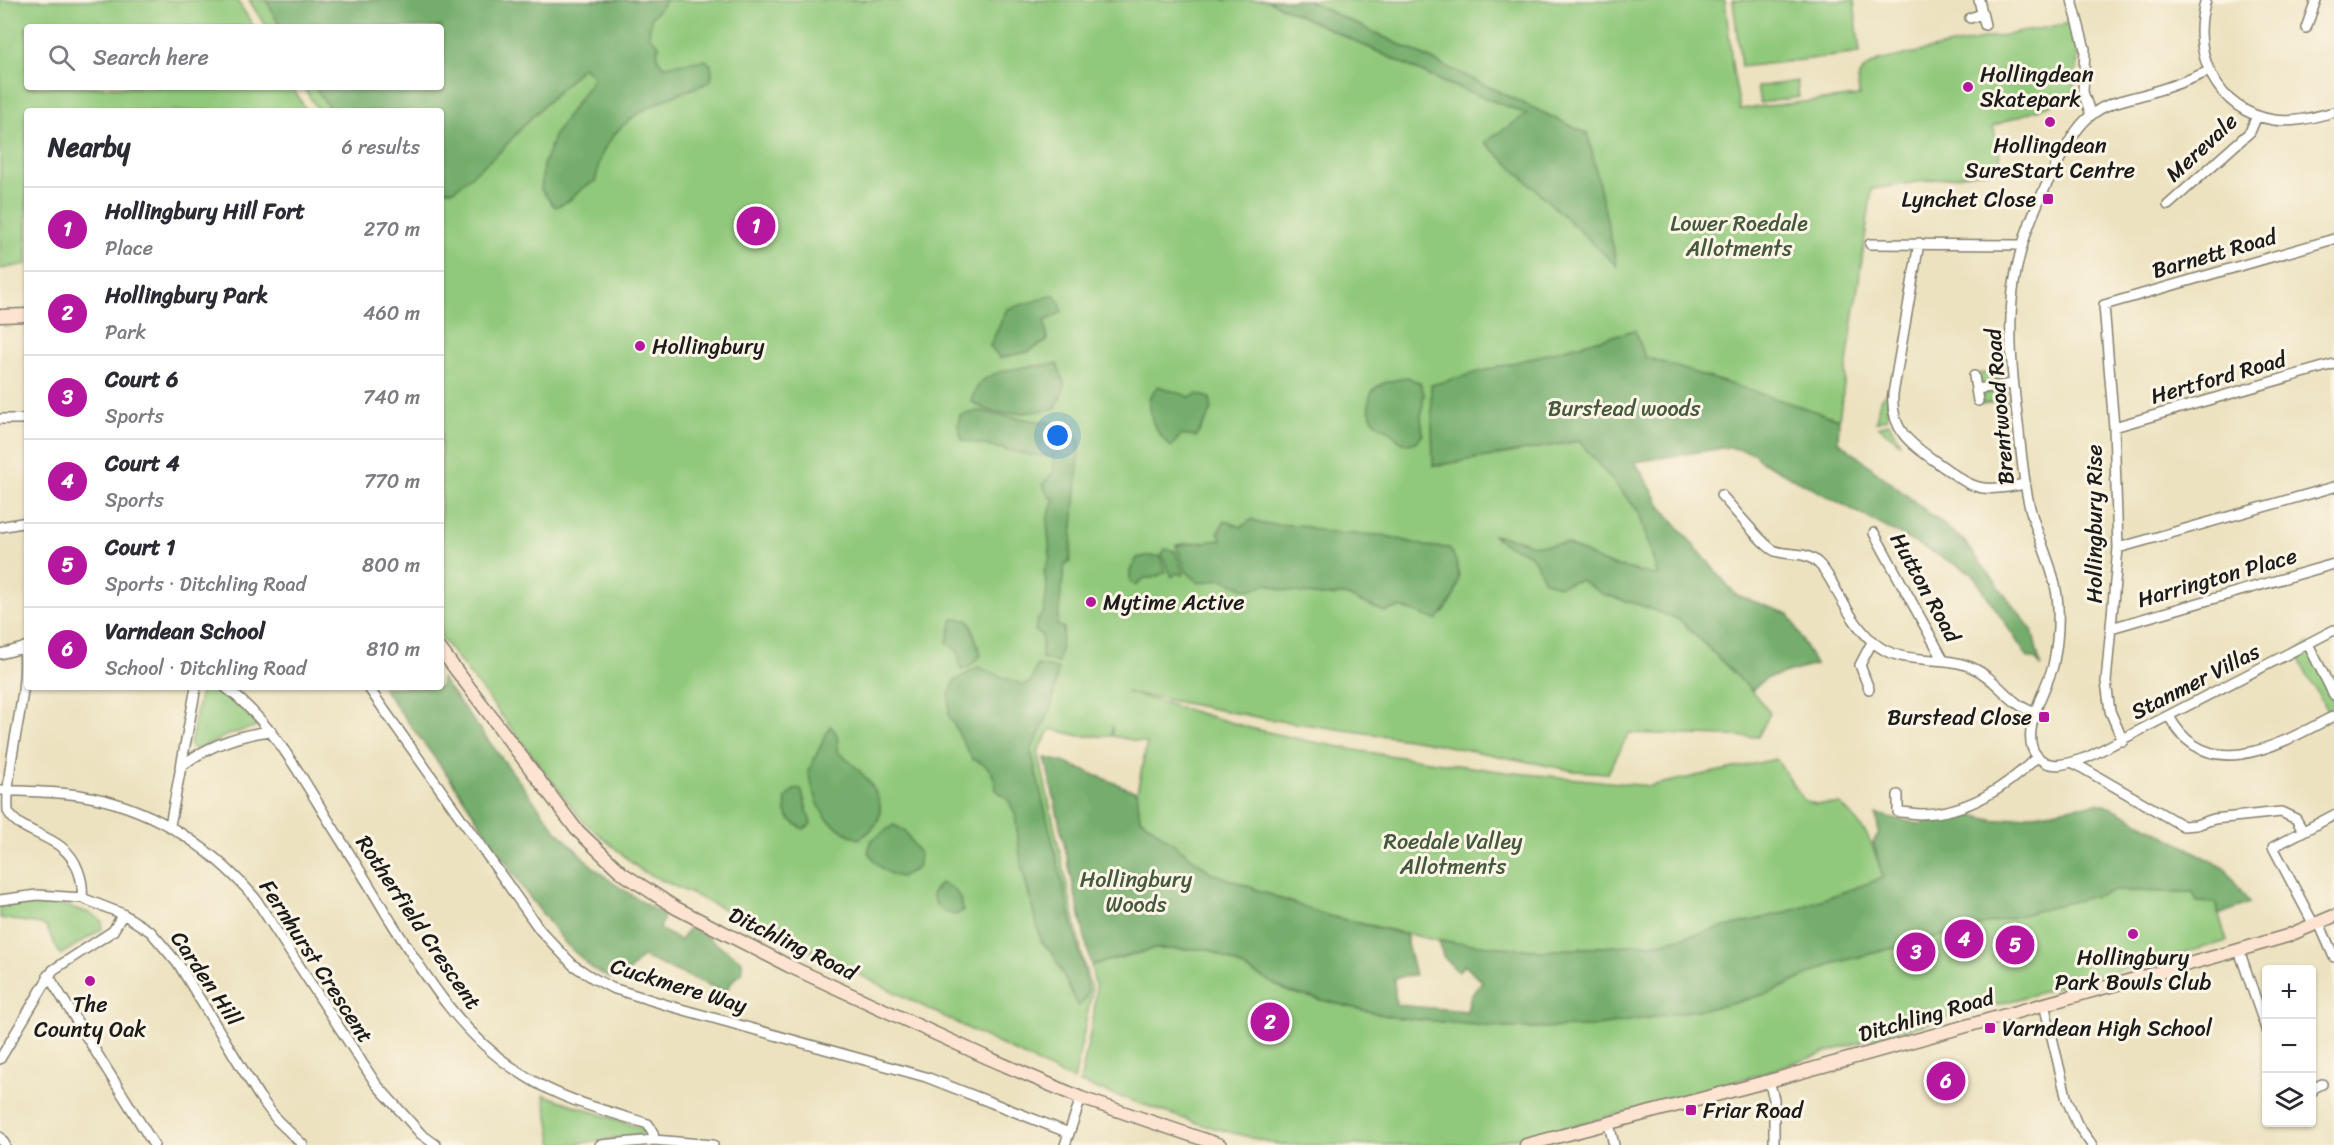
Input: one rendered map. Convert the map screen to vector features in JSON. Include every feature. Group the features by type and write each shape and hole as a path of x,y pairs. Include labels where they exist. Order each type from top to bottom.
{"street":[{"path":"1979,0 1985,25"},
{"path":"2072,0 2085,49 2083,92 2091,115"},
{"path":"2206,0 2200,31 2203,53 2218,87 2230,100 2257,116 2292,121 2334,112"},
{"path":"2306,28 2316,0"},
{"path":"1970,18 1982,14"},
{"name":"Brentwood Road","path":"2037,757 2032,749 2030,738 2055,654 2058,604 2056,585 2035,528 2025,484 2013,384 2010,305 2021,245 2041,195 2069,141 2091,115 2127,98 2178,84 2209,71"},
{"name":"Merevale","path":"2168,205 2248,135 2257,116"},
{"name":"Barnett Road","path":"2104,305 2334,239"},
{"path":"1918,243 1893,394 1893,406 1898,424 1906,438 1915,447 1968,483 1980,488 1992,489 2025,484"},
{"path":"1870,244 2021,245"},
{"name":"Hollingbury Rise","path":"2104,305 2114,427 2118,548 2106,682 2113,721 2123,741"},
{"path":"0,316 24,315"},
{"name":"Hertford Road","path":"2114,427 2334,364"},
{"path":"1974,376 1978,401"},
{"path":"1976,389 2013,384"},
{"path":"0,418 24,419"},
{"path":"2118,548 2334,487"},
{"path":"1721,495 1770,548 1812,557 1820,564 1850,615 1872,642 1883,650 1907,658 1944,661 1972,668 1985,674 2013,702 2036,712"},
{"path":"0,527 24,523"},
{"name":"Hutton Road","path":"1874,533 1944,661"},
{"name":"Harrington Place","path":"2111,628 2334,564"},
{"name":"Stanmer Villas","path":"2072,762 2123,741 2334,630"},
{"path":"1869,689 1860,665 1872,642"},
{"path":"2308,644 2334,695"},
{"path":"0,654 24,647"},
{"name":"Ditchling Road","path":"444,654 576,829 622,873 676,908 780,961 988,1058 1081,1098 1220,1145"},
{"path":"24,689 5,790 8,809 11,816 55,841 76,863 82,882 82,898"},
{"path":"170,825 195,690"},
{"name":"Rotherfield Crescent","path":"229,690 271,730 436,991 470,1032 516,1070 545,1087 648,1124 652,1128 654,1140"},
{"name":"Cuckmere Way","path":"370,690 540,930 573,965 593,978 612,988 670,1006 926,1077 1069,1133"},
{"path":"2169,716 2179,734 2196,747 2236,754 2266,749 2334,716"},
{"path":"180,767 219,744 271,730"},
{"path":"1898,795 1898,812 1921,814 1960,807 1998,790 2037,757 2043,762 2055,765 2072,762 2183,826 2196,825 2214,819 2281,812 2296,819 2303,831"},
{"name":"Fernhurst Crescent","path":"5,790 76,795 104,800 170,825 211,853 255,898 376,1084 421,1134 436,1145"},
{"path":"2334,815 2273,847 2334,957"},
{"name":"Carden Hill","path":"0,900 37,895 82,898 123,914 152,932 170,951 259,1096 277,1119 303,1145"},
{"path":"0,1059 48,975 64,961 113,931 123,914"},
{"name":"Ditchling Road","path":"1526,1145 1769,1081 2239,950 2287,936 2334,916"},
{"path":"2239,950 2263,1019"},
{"path":"48,975 154,1145"},
{"path":"2044,1004 2067,1100 2077,1124 2092,1145"},
{"path":"1769,1081 1774,1099 1774,1145"},
{"path":"1065,1145 1081,1098"},
{"path":"1609,1124 1614,1145"},
{"path":"0,1137 5,1145"},
{"path":"600,1145 654,1140 713,1145"}],"green space":[{"path":"0,0 237,0 252,24 24,24 24,90 294,90 305,108 24,108 24,265 0,269"},
{"path":"249,0 1267,0 1443,82 1528,114 1485,142 1588,134 1306,0 1725,0 1733,72 1740,109 1859,96 1860,74 1878,61 2070,23 2078,49 2074,96 1993,126 2003,169 1872,189 1839,419 1645,357 1434,466 1579,441 1639,512 1658,577 1680,620 1752,691 1770,713 1758,737 1629,733 1608,773 1575,771 1422,741 1267,719 1126,692 1250,728 1308,741 1366,752 1506,772 1649,786 1776,759 1804,800 1815,804 1840,804 1857,822 1872,845 1883,878 1784,913 1659,943 1542,951 1439,941 1325,915 1212,873 1140,818 1137,792 1147,743 1112,736 1112,726 1111,736 1080,736 1051,729 1038,751 1084,964 1092,991 1074,1081 769,930 642,871 582,820 444,641 444,108 317,108 305,90 444,90 444,24 264,24"},
{"path":"266,0 667,0 651,18 649,36 659,45 658,59 664,66 705,60 711,65 712,73 711,80 705,84 648,108 623,126 604,150 595,182 584,187 568,201 555,207 541,190 543,166 555,134 594,77 583,67 501,151 454,190 444,190 444,108 329,108 317,90 444,90 444,24 278,24"},
{"path":"1267,0 1306,0 1588,134 1617,266 1485,142 1527,114 1443,82"},
{"path":"1733,0 1854,0 1860,53 1741,67"},
{"path":"1797,81 1799,97 1760,103 1757,87"},
{"path":"1054,295 1061,305 1062,312 1045,321 1047,341 1028,352 1000,358 990,346 1007,309"},
{"name":"Burstead woods","path":"1635,330 1645,357 1839,419 1838,441 1964,541 2032,630 2041,667 2035,658 2028,658 1972,573 1759,460 1754,453 1729,447 1635,462 1663,509 1736,595 1789,614 1815,665 1765,679 1752,691 1680,620 1602,594 1581,580 1558,586 1543,580 1534,559 1501,542 1493,535 1533,545 1567,544 1605,563 1658,576 1639,512 1579,441 1433,466 1431,385"},
{"path":"1057,364 1065,385 1056,408 1035,412 999,413 979,406 971,400 980,383 996,374 1017,368"},
{"path":"2004,371 2003,381 1984,385 1979,379 1978,374"},
{"path":"1407,377 1420,383 1424,394 1421,417 1423,434 1418,441 1407,444 1399,441 1390,431 1378,425 1371,415 1369,404 1372,393 1380,385"},
{"path":"1158,386 1190,397 1197,394 1210,398 1212,410 1196,437 1181,435 1171,447 1160,435 1152,420 1149,398"},
{"path":"1888,388 1888,418 1876,422 1879,404"},
{"path":"2001,390 2007,392 2008,401 1981,404 1983,394"},
{"path":"978,411 1066,426 1080,442 1070,561 1065,564 1057,625 1064,628 1058,663 1042,658 1042,635 1035,631 1037,620 1044,612 1047,587 1044,571 1050,557 1047,521 1054,499 1048,496 1043,484 1054,471 1053,456 1029,455 962,440 958,426 960,415"},
{"path":"1889,423 1901,444 1879,427"},
{"path":"1252,519 1262,524 1300,525 1330,533 1383,535 1426,546 1449,548 1458,568 1458,586 1450,604 1436,620 1400,607 1385,612 1345,595 1320,596 1282,590 1268,584 1249,590 1222,579 1199,583 1186,571 1176,545 1222,540 1218,532 1225,521 1241,527"},
{"path":"1165,549 1175,551 1184,574 1176,573 1172,577 1162,555"},
{"path":"1160,556 1166,572 1153,578 1145,578 1136,586 1130,581 1130,571 1137,558"},
{"path":"953,619 969,620 981,655 969,667 961,670 958,652 947,643"},
{"path":"2308,644 2334,695 2334,716 2331,718 2295,652"},
{"path":"1037,665 1058,669 1051,709 1031,751 1088,990 1085,1000 1078,1006 1053,954 1041,941 1021,864 1015,814 1008,799 996,790 990,770 972,759 949,715 949,696 954,681 978,667 1023,685 1031,682"},
{"path":"444,682 556,830 590,864 613,883 664,916 660,929 680,941 690,926 742,961 742,973 734,979 725,992 643,957 622,979 609,978 593,969 566,944 524,890 454,784 384,690 444,690"},
{"path":"201,690 219,690 226,694 255,721 257,726 225,736 200,749 192,749 190,745"},
{"path":"830,726 837,737 837,751 869,782 880,805 879,817 872,828 859,839 828,820 819,806 808,772"},
{"name":"Hollingbury Woods","path":"1045,758 1063,762 1137,792 1140,818 1212,873 1325,915 1407,935 1415,975 1394,978 1396,1005 1467,1011 1471,996 1482,981 1464,965 1458,972 1443,956 1439,941 1542,951 1659,943 1784,913 1883,878 1873,842 1879,833 1876,814 1919,824 1962,813 1995,821 2097,803 2115,809 2225,868 2249,903 2219,915 2215,903 2197,902 2193,892 2114,891 1831,964 1772,992 1727,1005 1591,1027 1507,1028 1392,1017 1289,992 1209,949 1154,949 1091,965"},
{"path":"801,789 811,824 804,829 790,820 786,813 786,797 794,790"},
{"path":"894,825 905,831 920,855 918,868 901,877 882,869 868,852 872,840"},
{"path":"940,883 956,892 961,900 963,911 955,915 942,910 937,905 932,893"},
{"path":"2114,891 2193,892 2215,903 2227,941 1854,1044 1703,1092 1568,1127 1480,1145 1280,1145 1203,1125 1080,1083 1094,1013 1096,989 1091,965 1154,949 1209,949 1289,992 1392,1017 1507,1028 1591,1027 1727,1005 1772,992 1831,964"},
{"path":"28,902 45,903 89,913 102,922 102,929 60,955 47,928 41,924 0,918 0,906"},
{"path":"544,1095 646,1130 644,1134 568,1145 553,1145"}],"place":[{"name":"Hollingdean Skatepark","path":"1968,87"},
{"name":"Hollingdean SureStart Centre","path":"2050,122"},
{"name":"Lynchet Close","path":"2048,199"},
{"name":"Hollingbury Hill Fort","path":"756,226"},
{"name":"Hollingbury","path":"640,346"},
{"name":"Mytime Active","path":"1091,602"},
{"name":"Burstead Close","path":"2044,717"},
{"name":"Hollingbury Park Bowls Club","path":"2133,934"},
{"name":"Court 4","path":"1964,939"},
{"name":"Court 1","path":"2015,945"},
{"name":"Court 6","path":"1916,952"},
{"name":"The County Oak","path":"90,981"},
{"name":"Hollingbury Park","path":"1270,1022"},
{"name":"Varndean High School","path":"1990,1028"},
{"name":"Varndean School","path":"1946,1081"},
{"name":"Friar Road","path":"1691,1110"}],"park label":[{"name":"Lower Roedale Allotments","path":"1739,236"},
{"name":"Roedale Valley Allotments","path":"1453,854"}]}
